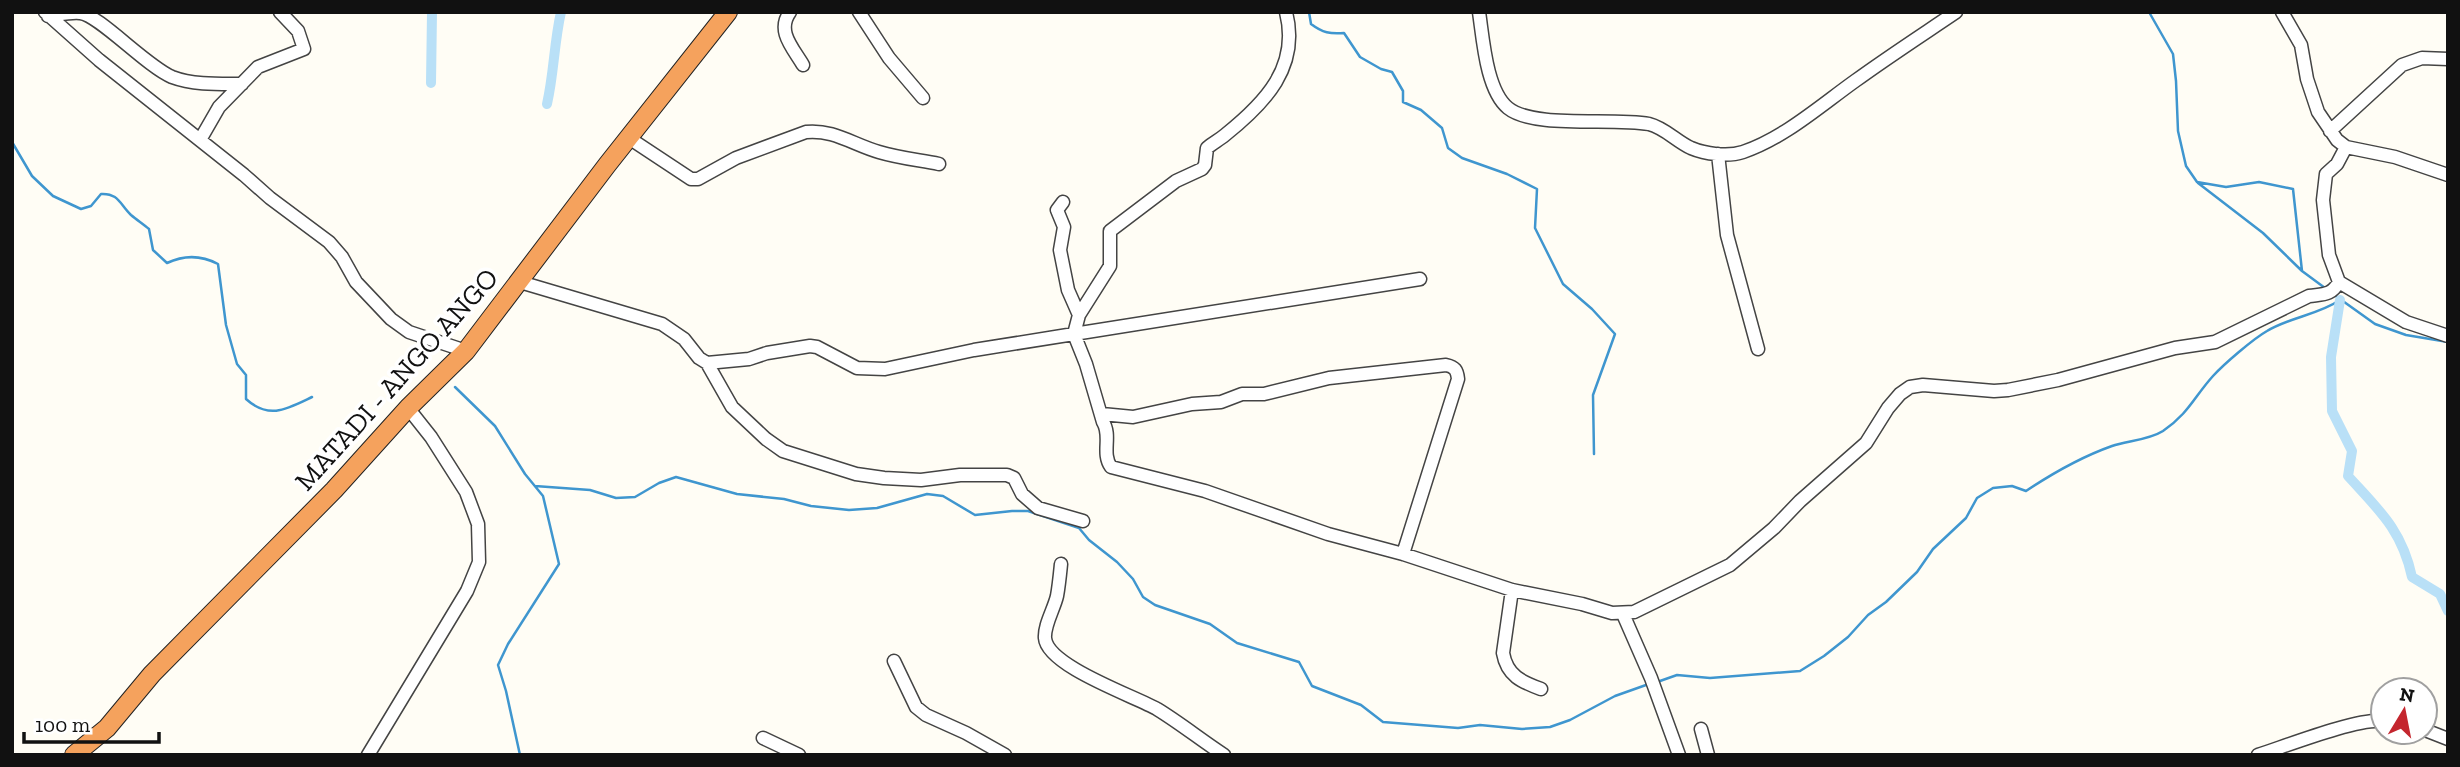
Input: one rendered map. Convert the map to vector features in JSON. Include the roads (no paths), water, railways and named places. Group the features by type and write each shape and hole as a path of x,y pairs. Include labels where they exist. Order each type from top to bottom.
{"highway":[{"name":"MATADI - ANGO ANGO","path":"74,755 107,728 152,674 334,490 408,408 466,351 728,12"}],"street":[{"path":"47,14 79,12 90,16 142,58 173,77 211,83 242,84"},
{"path":"200,140 219,107 258,67 304,49 298,31 280,12"},
{"path":"790,12 783,28 803,65"},
{"path":"859,12 889,58 923,98"},
{"path":"1286,12 1291,40 1282,74 1267,94 1242,121 1207,148 1202,169 1176,181 1110,231 1109,269 1079,315 1074,334 1108,430 1107,461 1111,467 1205,491 1328,534 1403,554 1512,590 1623,614 1633,612 1730,565 1866,443 1888,408 1910,387 1923,385 2008,390 2059,380 2175,348 2215,342 2309,296 2333,289 2434,333 2448,336"},
{"path":"1479,12 1486,59 1500,97 1509,108 1533,118 1650,125 1662,129 1690,148 1718,154 1740,153 1779,134 1909,41 1956,12"},
{"path":"2289,12 2282,13 2301,45 2306,79 2318,112 2330,131 2346,147 2395,158 2448,175"},
{"path":"47,14 99,61 329,243 342,257 356,282 391,319 409,332 466,351"},
{"path":"2330,131 2402,65 2422,58 2448,59"},
{"path":"629,138 691,179 698,179 736,158 806,132 818,131 831,133 882,153 939,164"},
{"path":"2333,289 2323,200 2326,174 2337,163 2346,147"},
{"path":"1718,154 1727,235 1758,349"},
{"path":"1063,202 1057,210 1064,231 1059,250 1068,290 1079,315"},
{"path":"707,363 749,359 810,346 857,368 885,369 974,350 1420,279"},
{"path":"520,282 663,324 684,339 699,358 707,363 732,407 766,439 783,450 856,474 884,478 921,480 960,475 1007,475 1014,478 1022,494 1038,508 1083,521"},
{"path":"1102,414 1133,417 1192,404 1221,402 1242,394 1264,394 1329,378 1446,365 1453,367 1457,371 1458,379 1403,554"},
{"path":"368,755 467,592 479,562 478,524 466,492 431,437 408,408"},
{"path":"1061,564 1057,595 1045,638 1048,647 1078,671 1151,706 1224,755"},
{"path":"1512,590 1503,653 1505,663 1519,681 1541,690"},
{"path":"1623,614 1651,678 1679,755"},
{"path":"894,661 916,707 926,715 967,733 1005,755"},
{"path":"2258,755 2369,722"},
{"path":"1701,729 1709,755"},
{"path":"763,738 799,755"}],"waterway":[{"path":"431,83 432,12"},
{"path":"547,104 561,12"},
{"path":"1309,12 1311,24 1327,32 1344,33 1360,57 1392,72 1403,91 1403,102 1421,110 1442,128 1448,148 1462,158 1507,174 1537,189 1535,228 1563,284 1615,334 1593,395 1594,454"},
{"path":"2149,12 2173,54 2178,131 2186,166 2197,182 2226,187 2259,182 2293,189 2302,271 2325,288"},
{"path":"12,142 32,176 53,196 81,209 91,206 101,194 112,195 149,229 153,250 167,263 192,257 218,264 226,325 237,364 246,375 246,399 270,411 286,408 312,397"},
{"path":"2198,183 2263,233 2302,271"},
{"path":"2333,294 2375,324 2406,335 2448,342"},
{"path":"1660,681 1677,675 1710,678 1800,671 1848,637 1868,615 1886,602 1917,572 1933,549 1966,518 1977,498 1993,488 2012,486 2026,491 2089,455 2163,431 2185,411 2218,371 2254,340 2276,326 2340,300"},
{"path":"2340,300 2331,357 2332,411 2352,451 2348,476 2396,533 2412,577 2440,594 2448,611"},
{"path":"455,387 495,426 525,474 543,496 559,564 508,644 498,665 520,755"},
{"path":"535,486 590,490 616,498 635,497 676,477 737,494 849,510 877,508 927,494 943,496 975,515 1028,511 1079,528 1089,540 1117,562 1133,579 1143,597 1155,605 1210,624 1237,643 1299,662 1312,686 1361,705 1383,722 1458,728 1480,725 1522,729 1550,727 1570,720 1615,696 1646,685"}]}
